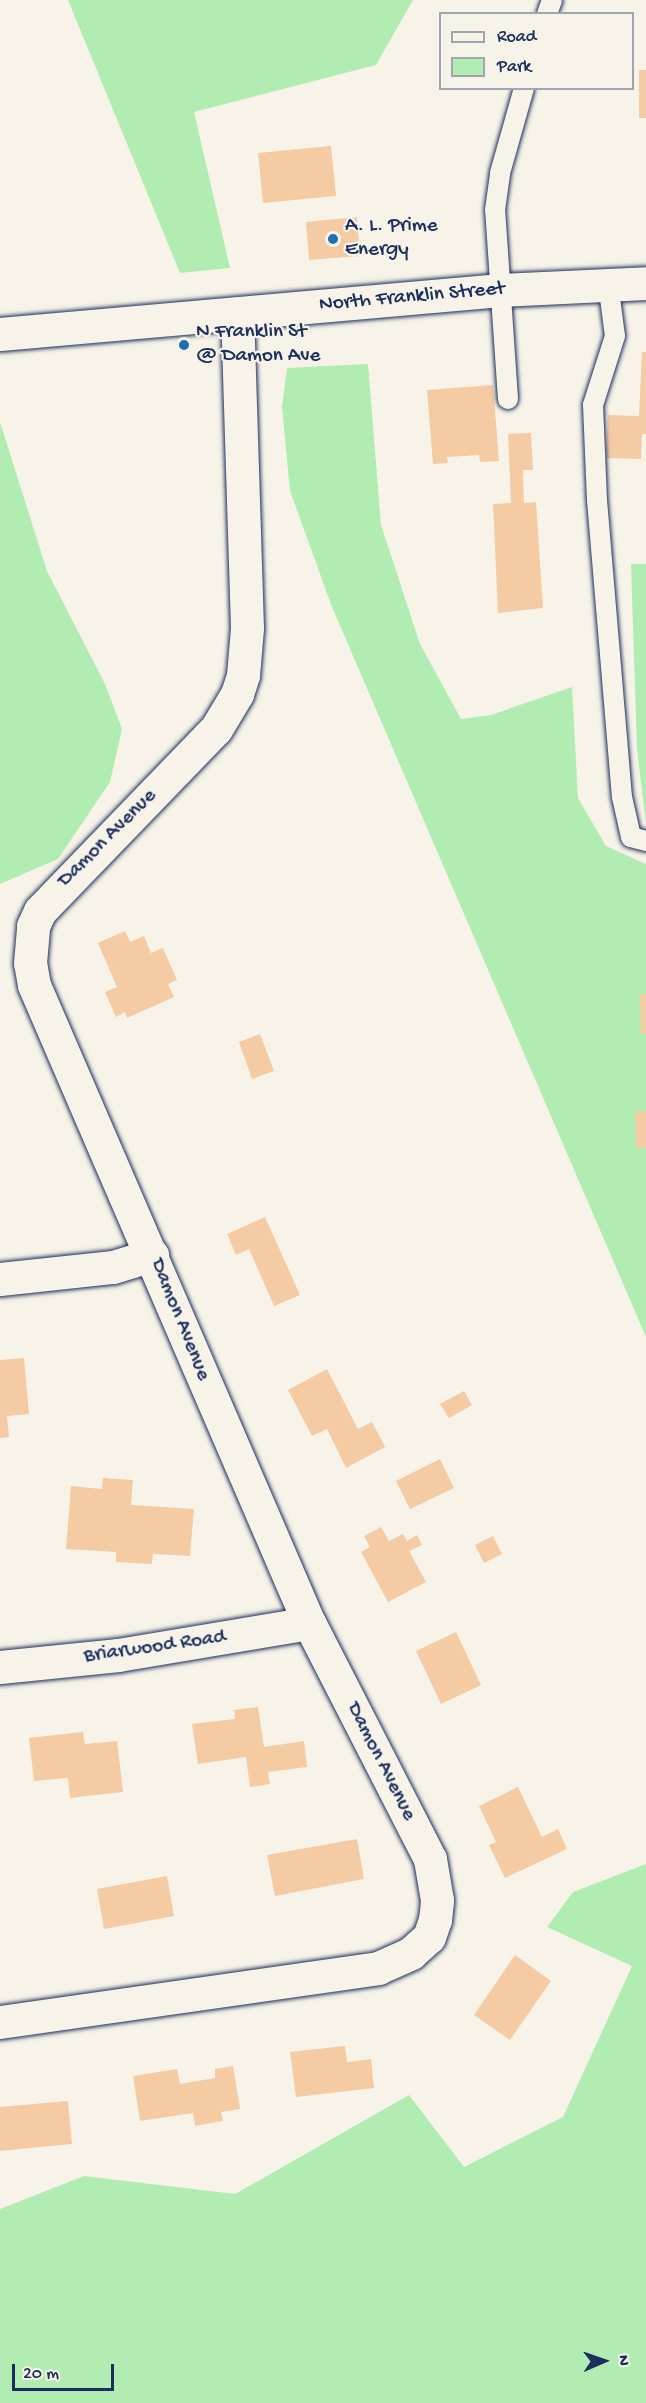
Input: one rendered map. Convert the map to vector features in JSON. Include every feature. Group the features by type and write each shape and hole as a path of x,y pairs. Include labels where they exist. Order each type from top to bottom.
{"street":[{"name":"North Franklin Street","path":"0,334 500,290 646,283"},
{"name":"Damon Avenue","path":"0,2022 378,1968 411,1953 429,1937 437,1900 430,1859 309,1623 34,985 30,944 33,926 51,897 202,744 237,694 246,655 247,628 237,313"},
{"path":"0,1279 113,1267 152,1255"},
{"name":"Briarwood Road","path":"0,1667 118,1655 309,1623"}],"lane":[{"path":"508,399 495,210 500,173 523,90"},
{"path":"608,284 615,336 593,405 597,500 622,797 631,837 646,841"}],"green space":[{"path":"68,0 413,0 376,65 194,112 230,268 180,273"},
{"path":"368,364 381,525 420,644 461,719 491,715 572,687 578,798 606,846 646,864 646,1337 332,607 290,491 282,407 287,368"},
{"path":"0,422 47,571 105,684 122,729 110,782 58,859 0,884"},
{"path":"631,564 646,564 646,824 637,749"},
{"path":"646,1864 646,2403 0,2403 0,2209 84,2176 235,2194 409,2095 464,2167 563,2117 632,1966 547,1927 573,1892"}],"building":[{"path":"639,70 646,70 646,118 639,118"},
{"path":"331,146 336,196 263,203 258,153"},
{"name":"A. L. Prime Energy","path":"357,217 360,256 309,260 306,222"},
{"path":"642,352 646,352 646,434 642,434 641,459 606,458 608,415 639,416"},
{"path":"493,385 499,461 480,462 479,455 447,457 448,463 433,464 427,390"},
{"path":"531,433 533,470 523,470 524,503 536,502 543,608 498,613 493,504 511,503 508,434"},
{"path":"125,931 130,942 144,936 151,953 163,948 177,980 168,984 174,997 127,1018 125,1012 116,1017 105,992 117,987 98,943"},
{"path":"640,994 646,994 646,1034 641,1034"},
{"path":"260,1034 274,1071 252,1079 239,1042"},
{"path":"646,1111 646,1148 636,1148 635,1112"},
{"path":"265,1217 300,1295 274,1306 249,1249 236,1255 227,1234"},
{"path":"24,1358 29,1414 7,1416 9,1437 0,1438 0,1360"},
{"path":"327,1369 358,1429 372,1422 385,1447 346,1468 327,1429 312,1436 288,1390"},
{"path":"464,1391 472,1405 449,1418 440,1404"},
{"path":"440,1459 454,1488 410,1509 396,1481"},
{"path":"103,1478 133,1480 131,1505 194,1509 190,1556 153,1554 152,1564 116,1562 116,1552 66,1549 71,1486 102,1489"},
{"path":"381,1527 389,1541 403,1534 407,1541 417,1535 422,1545 409,1551 426,1582 388,1602 361,1552 370,1547 364,1536"},
{"path":"493,1536 502,1554 484,1563 475,1545"},
{"path":"456,1632 481,1685 441,1704 416,1651"},
{"path":"258,1707 264,1747 304,1741 307,1767 268,1772 270,1784 250,1787 246,1757 198,1764 192,1724 235,1719 234,1710"},
{"path":"83,1732 85,1744 117,1741 123,1792 70,1798 68,1778 34,1781 29,1738"},
{"path":"518,1787 542,1837 558,1829 567,1849 505,1878 489,1845 496,1842 479,1806"},
{"path":"357,1839 364,1879 275,1896 267,1855"},
{"path":"167,1876 174,1916 104,1929 97,1889"},
{"path":"515,1955 551,1981 510,2040 474,2015"},
{"path":"345,2046 347,2062 371,2059 374,2088 296,2097 290,2052"},
{"path":"233,2066 240,2109 221,2112 223,2121 195,2126 193,2113 140,2121 133,2076 177,2069 180,2084 215,2078 215,2069"},
{"path":"68,2101 72,2144 0,2151 0,2107"}],"place":[{"name":"A. L. Prime Energy","path":"333,239"},
{"name":"N Franklin St @ Damon Ave","path":"184,345"}]}
